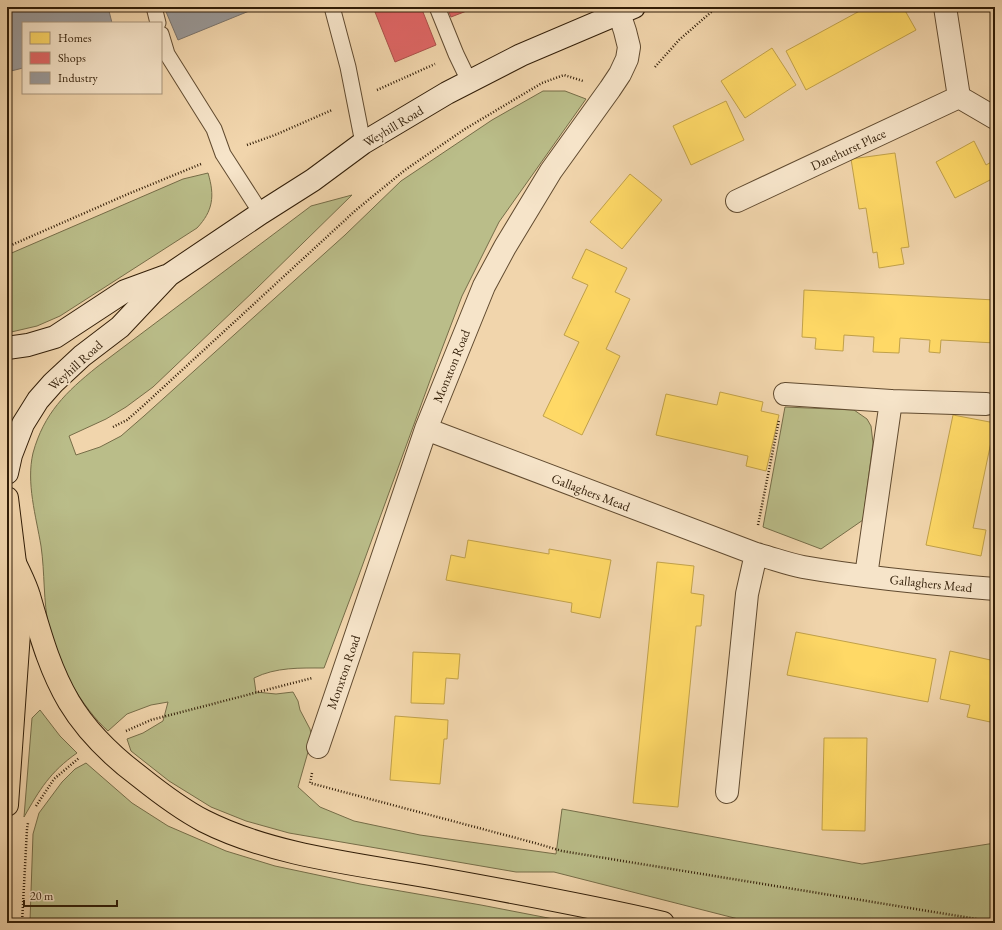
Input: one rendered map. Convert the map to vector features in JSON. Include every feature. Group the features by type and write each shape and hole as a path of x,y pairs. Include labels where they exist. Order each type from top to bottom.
{"main road":[{"path":"7,498 11,572 19,633 8,798"},
{"path":"11,572 29,594 44,648 55,676 69,702 86,726 101,744 121,762 175,803 204,821 253,841 317,857 602,909 664,923"}],"street":[{"path":"945,7 959,97 995,118"},
{"name":"Weyhill Road","path":"7,473 10,455 23,424 38,400 53,383 82,356 120,327 169,275 312,180 363,143 469,81 521,55 626,10"},
{"name":"Monxton Road","path":"318,747 426,429 484,286 504,247 551,171 620,74 627,59 629,46 625,31 626,10"},
{"name":"Danehurst Place","path":"737,201 959,97"},
{"name":"Weyhill Road","path":"7,348 28,345 55,337 125,291 169,275"},
{"path":"785,394 891,401 986,404"},
{"path":"866,576 891,401"},
{"name":"Gallaghers Mead","path":"426,429 754,554 802,566 866,576 943,585 995,589"},
{"path":"727,792 747,594 754,554"}],"lane":[{"path":"154,7 158,22"},
{"path":"332,7 348,67 363,143"},
{"path":"437,7 456,54 469,81"},
{"path":"162,37 167,54 214,129 222,154 261,213"}],"path":[{"path":"654,68 678,40 717,7"},
{"path":"7,247 222,154 275,135 456,54"},
{"path":"113,427 127,420 143,406 356,210 406,170 465,129 542,83 564,75 610,89"},
{"path":"754,554 785,394"},
{"path":"35,807 54,779 76,760 101,744 151,720 343,670"},
{"path":"318,747 310,783 562,851 995,922"},
{"path":"22,923 27,829 30,818"}],"green space":[{"path":"543,91 565,91 586,99 499,222 462,296 324,668 279,670 262,674 254,678 256,692 276,694 293,692 310,729 312,738 298,787 320,807 354,821 420,835 556,854 562,809 862,864 995,843 995,923 754,923 554,872 516,872 289,833 246,821 211,807 169,781 131,751 127,739 143,733 163,721 168,702 151,705 127,714 108,731 89,710 71,684 57,655 49,628 41,546 31,488 31,464 33,453 43,426 58,404 75,385 97,367 311,206 352,195 153,387 126,407 106,419 69,436 76,455 100,447 121,436 345,235 401,181 492,120"},
{"path":"208,173 212,196 211,203 206,215 197,228 60,316 37,326 7,333 7,255 183,179"},
{"path":"785,407 854,410 867,419 871,426 873,443 863,520 821,549 763,527"},
{"path":"40,710 60,736 77,753 60,767 46,782 24,817 32,718"},
{"path":"86,763 132,803 168,826 226,851 275,866 360,884 574,923 59,923 30,921 33,834 39,813 62,782 75,769"}],"building: Homes":[{"path":"867,7 903,7 916,30 806,90 786,51"},
{"path":"995,9 995,24 990,12"},
{"path":"772,48 796,85 745,118 721,81"},
{"path":"726,101 744,140 691,165 673,126"},
{"path":"974,141 986,165 995,160 995,190 990,180 955,198 936,162"},
{"path":"895,153 909,247 901,248 904,264 879,268 877,252 873,253 866,208 859,209 851,159"},
{"path":"630,174 662,200 622,249 590,222"},
{"path":"586,249 627,268 615,292 630,299 606,349 620,356 582,435 543,416 579,342 564,335 588,285 572,278"},
{"path":"804,290 995,300 995,343 941,340 940,353 929,352 930,340 900,338 899,353 873,352 874,337 844,335 843,351 815,349 816,338 802,337"},
{"path":"720,392 763,402 761,411 779,415 766,471 746,466 748,456 656,435 666,394 717,405"},
{"path":"953,415 995,423 973,528 986,530 981,556 926,545"},
{"path":"468,540 549,554 549,549 611,560 600,618 571,612 572,603 446,580 451,555 465,558"},
{"path":"657,562 694,566 691,593 704,595 701,626 696,626 678,807 633,803"},
{"path":"796,632 936,659 928,702 787,675"},
{"path":"950,651 995,661 995,723 967,717 970,705 940,699"},
{"path":"413,652 460,654 458,679 446,678 444,704 411,703"},
{"path":"395,716 448,720 447,739 444,739 440,784 390,780"},
{"path":"824,738 867,738 865,831 822,830"}],"building: Shops":[{"path":"373,7 421,7 436,45 395,62"},
{"path":"447,7 477,7 451,17"}],"building: Industry":[{"path":"7,7 108,7 112,22 22,22 22,68 7,72"},
{"path":"164,7 259,7 178,40"}]}
